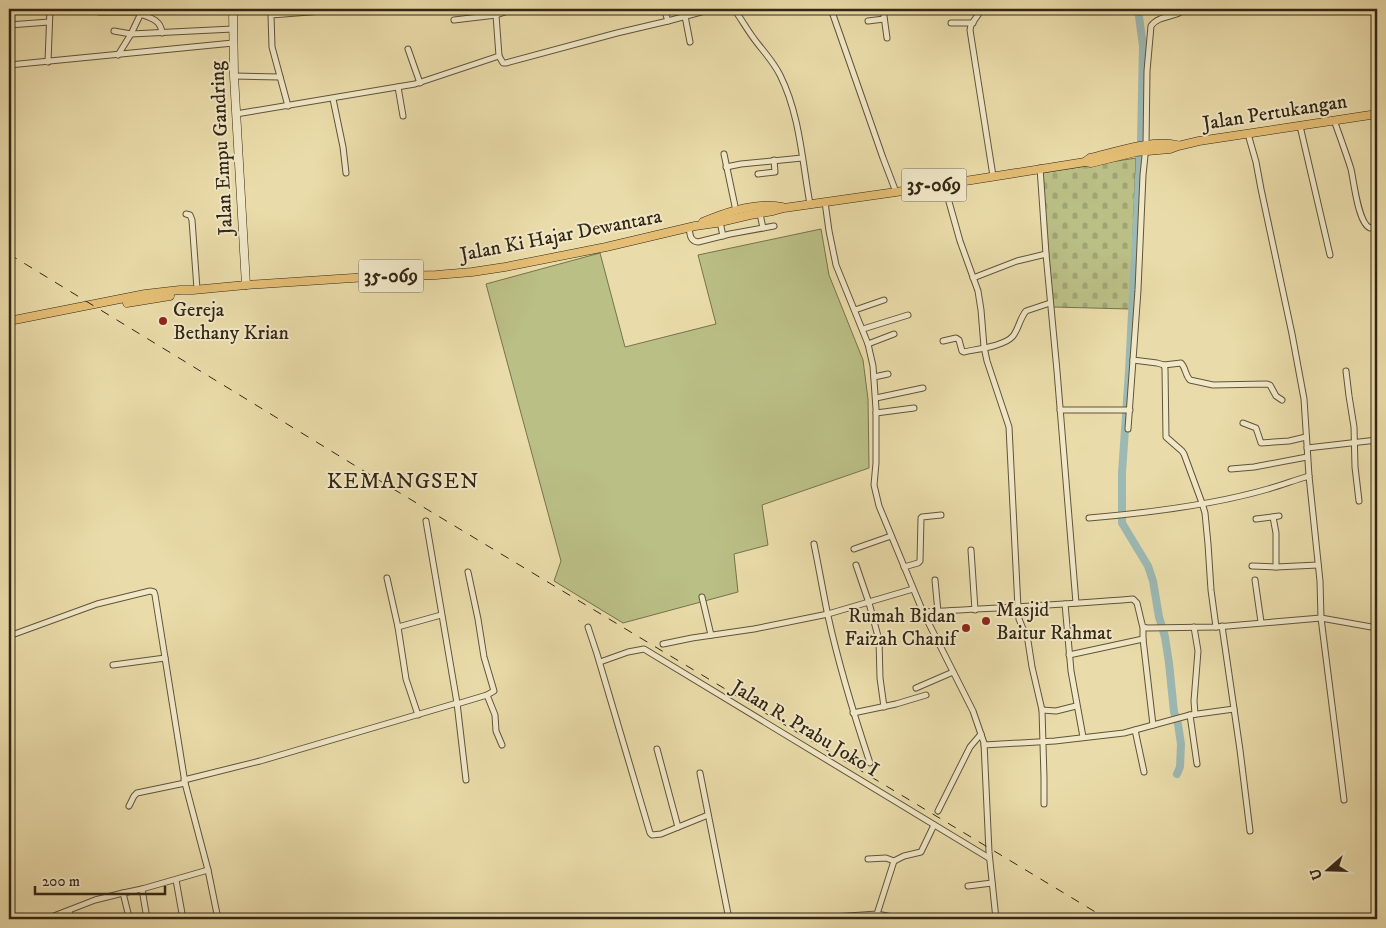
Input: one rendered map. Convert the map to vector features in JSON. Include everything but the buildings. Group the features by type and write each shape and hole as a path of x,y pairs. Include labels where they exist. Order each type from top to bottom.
{"main road":[{"name":"Jalan Empu Gandring","path":"233,9 234,76 246,285"},
{"name":"Jalan Pertukangan","path":"1141,149 1170,143 1178,146 1377,114"},
{"name":"Jalan Ki Hajar Dewantara","path":"9,323 145,294 180,290 472,272 505,267 720,224 743,213 761,215 784,208 1040,168 1085,162 1091,163 1141,149"},
{"name":"Jalan Ki Hajar Dewantara","path":"691,229 715,217 743,213 771,205 784,208"}],"street":[{"path":"48,62 50,9"},
{"path":"288,106 272,48 271,15 348,9"},
{"path":"495,9 499,56 503,63 712,9"},
{"path":"454,20 496,15 514,9"},
{"path":"664,9 668,21"},
{"path":"734,9 780,74 785,86 798,127 810,204"},
{"path":"831,9 896,192"},
{"path":"883,9 887,38"},
{"path":"982,9 970,30 993,176"},
{"path":"1128,429 1138,290 1143,175 1141,149 1151,26 1157,20 1179,13 1181,9"},
{"path":"99,12 141,12 155,20 162,28 162,33"},
{"path":"119,53 131,34 141,12"},
{"path":"685,16 690,42"},
{"path":"868,21 884,19"},
{"path":"9,25 49,22"},
{"path":"951,23 973,23"},
{"path":"114,31 131,34 233,29"},
{"path":"9,65 233,42"},
{"path":"408,49 420,83"},
{"path":"236,114 398,88 420,83 499,56"},
{"path":"234,76 280,77"},
{"path":"398,88 403,116"},
{"path":"333,99 343,147 346,173"},
{"path":"1334,120 1351,170 1357,202 1365,224 1368,227 1377,226"},
{"path":"1300,126 1330,255"},
{"path":"1248,134 1256,162 1260,189 1294,342 1304,399 1308,476 1320,581 1321,618 1344,800"},
{"path":"724,154 730,166 743,213"},
{"path":"730,166 802,158"},
{"path":"758,174 775,172 774,160"},
{"path":"1040,168 1076,603"},
{"path":"944,184 960,241 978,291 986,361 1008,427 1019,619 1028,641 1042,710 1044,804"},
{"path":"825,202 836,265 868,344 876,398 875,490 882,515 907,565 913,589 930,612 953,672 972,711 982,740 989,858 996,919"},
{"path":"186,214 192,220 195,290"},
{"path":"761,215 763,226"},
{"path":"720,224 722,234"},
{"path":"691,229 692,240 698,242 722,234 763,226 774,226"},
{"path":"973,278 1017,261 1046,254"},
{"path":"855,310 884,300"},
{"path":"943,341 956,338 959,340 963,352 1008,341 1016,332 1026,311 1050,303"},
{"path":"863,329 908,315"},
{"path":"868,344 894,334"},
{"path":"1133,360 1164,365 1181,363 1184,365 1190,380 1213,385 1267,384 1270,385 1276,396 1282,400"},
{"path":"1164,365 1166,369 1166,437 1184,454 1202,503 1208,544 1210,583 1234,709 1250,830"},
{"path":"1346,371 1354,427 1355,467 1359,501"},
{"path":"874,378 888,374"},
{"path":"876,398 923,388"},
{"path":"876,413 914,408"},
{"path":"1060,410 1128,410"},
{"path":"1242,423 1256,428 1261,443 1289,441 1306,437"},
{"path":"1307,448 1377,440"},
{"path":"1231,469 1254,467 1307,457"},
{"path":"1089,518 1202,503 1267,489 1308,476"},
{"path":"907,565 920,561 922,516 941,515"},
{"path":"1256,519 1276,517 1276,567"},
{"path":"426,521 457,704 466,780"},
{"path":"854,549 891,536"},
{"path":"814,544 828,614 853,713 870,763"},
{"path":"971,550 975,610"},
{"path":"856,565 879,640 880,678 884,707"},
{"path":"1252,566 1318,566"},
{"path":"129,806 137,793 260,761 493,692 485,663 468,572"},
{"path":"387,578 398,627 406,679 418,714"},
{"path":"930,612 936,580"},
{"path":"1255,580 1261,622"},
{"path":"663,644 828,614 913,589"},
{"path":"9,636 97,604 152,591 155,595 185,782 208,870 218,919"},
{"path":"702,598 711,635"},
{"path":"930,612 1018,608 1133,599 1137,603 1143,626 1153,725"},
{"path":"1065,604 1069,655 1082,737"},
{"path":"398,627 441,615"},
{"path":"1143,626 1147,628 1219,627 1321,618 1377,628"},
{"path":"1194,627 1198,651 1192,715 1197,764"},
{"path":"588,628 600,662 650,833 655,835 708,815"},
{"path":"1069,655 1144,639"},
{"name":"Jalan R. Prabu Joko I","path":"600,662 628,652 644,649 989,858"},
{"path":"113,665 165,658"},
{"path":"916,688 953,672"},
{"path":"487,695 495,715 496,731 502,745"},
{"path":"853,713 902,703 926,695"},
{"path":"1042,710 1056,711 1076,706"},
{"path":"938,810 970,747 982,740 1043,742 1124,733 1192,715 1234,709"},
{"path":"1135,730 1144,772"},
{"path":"657,749 678,827"},
{"path":"700,773 729,919"},
{"path":"878,914 894,861 904,856 921,852 934,824"},
{"path":"868,859 886,858 894,861"},
{"path":"46,919 96,900 208,870"},
{"path":"176,880 183,919"},
{"path":"968,886 992,883"},
{"path":"142,889 147,919"},
{"path":"123,893 128,919"},
{"path":"69,911 71,919"},
{"path":"805,919 878,914 902,919"}],"green space":[{"path":"1136,158 1130,309 1053,307 1042,173"},
{"path":"821,229 829,275 863,360 868,399 869,468 762,505 768,545 734,554 738,592 623,623 554,581 561,561 486,284 600,253 625,347 716,324 698,255"}],"waterway":[{"path":"1138,9 1143,46 1141,141 1122,473 1122,523 1148,566 1153,581 1159,617 1165,637 1174,712 1181,744 1180,767 1177,774"}],"railway":[{"path":"9,254 390,487 1107,919"}],"place":[{"name":"Gereja Bethany Krian","path":"163,321"},
{"name":"Masjid Baitur Rahmat","path":"986,621"},
{"name":"Rumah Bidan Faizah Chanif","path":"966,628"}],"district":[{"name":"KEMANGSEN","path":"403,481"}]}
